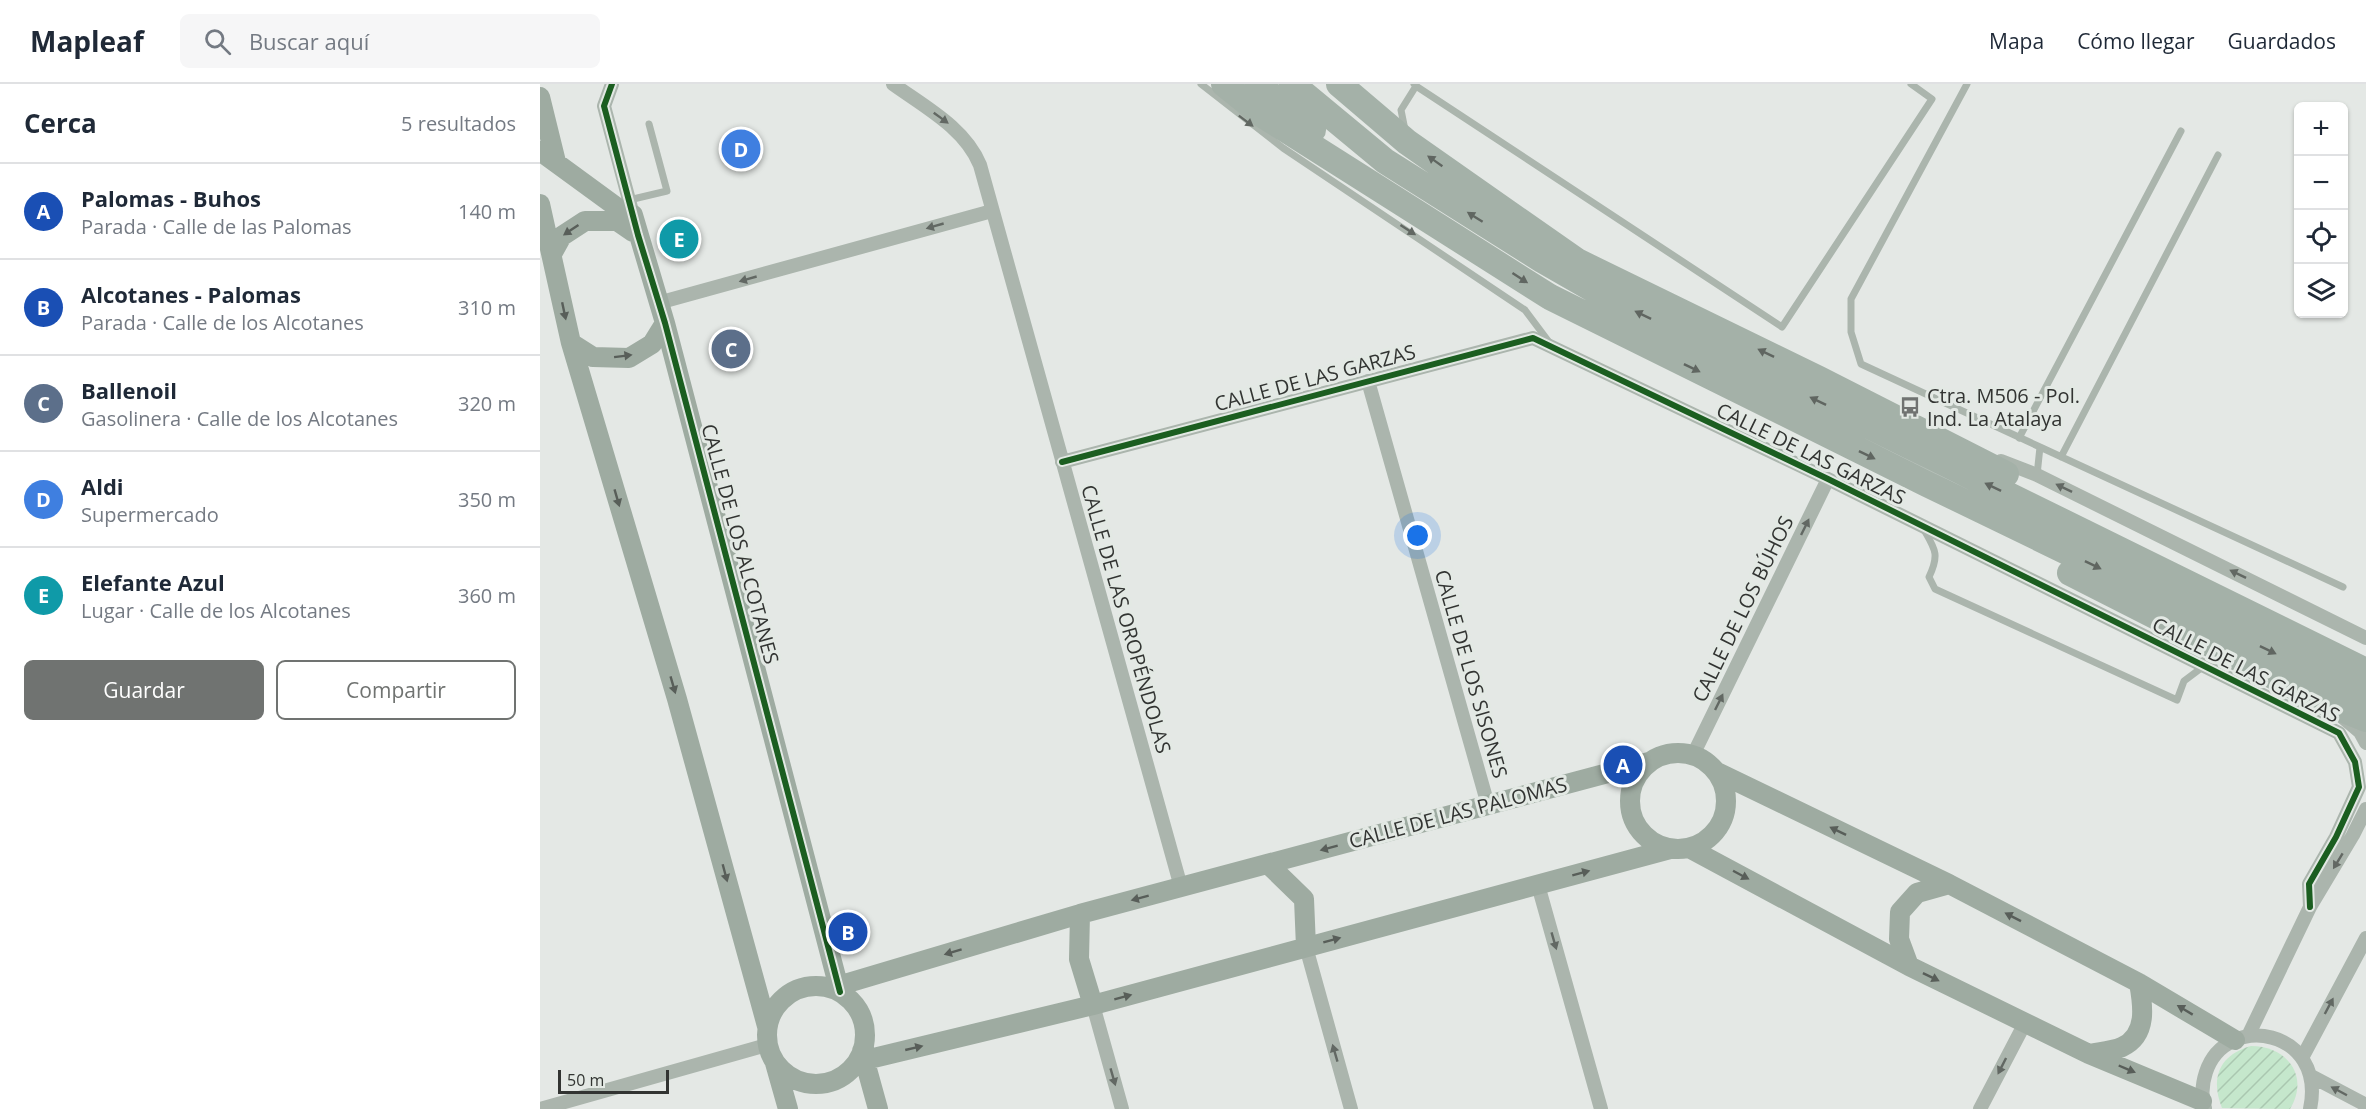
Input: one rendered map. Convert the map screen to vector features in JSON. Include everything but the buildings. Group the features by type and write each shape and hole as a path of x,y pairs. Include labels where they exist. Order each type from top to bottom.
{"highway":[{"path":"1224,84 1262,114 1550,297 1927,484 2366,697"},
{"path":"1258,84 1400,201"},
{"path":"1292,84 1385,161 1542,260 1603,295 2366,671"},
{"path":"1343,85 1407,142 1577,261 1819,379 2253,599 2366,666"},
{"path":"1927,484 1964,513 2055,565 2326,703 2366,719"}],"street":[{"name":"CALLE DE LOS ALCOTANES","path":"612,84 604,106 638,235 665,323 837,989"},
{"name":"CALLE DE LAS OROPÉNDOLAS","path":"893,84 953,127 974,152 1181,887"},
{"path":"540,97 548,157 622,212 631,208"},
{"path":"540,204 546,251 571,343 677,699 788,1109"},
{"path":"658,303 992,211"},
{"path":"546,251 562,236 585,221 616,221 638,235"},
{"path":"571,343 593,357 629,358 652,344 665,323"},
{"name":"CALLE DE LAS GARZAS","path":"1062,462 1533,338 1828,479 2339,733 2355,762 2359,787 2336,837 2309,884 2310,907"},
{"path":"1819,379 1986,456 2037,474 2366,638"},
{"name":"CALLE DE LOS SISONES","path":"1368,381 1488,805"},
{"name":"CALLE DE LOS BÚHOS","path":"1693,755 1828,479"},
{"path":"2326,703 2360,732 2366,743"},
{"path":"878,1109 861,1057 864,1023 855,1005 837,989 823,986 804,987 786,995 774,1009 770,1045 789,1076 807,1083 826,1083 843,1075 861,1057 1093,1005 1538,885 1680,848 1704,842 1716,831 1724,817 1726,802 1724,786 1717,772 1706,761 1678,752 1663,755 1649,762 1638,774 1631,788 1629,804 1633,820 1642,834 1655,844 1680,848 2025,1023 2204,1105 2202,1083 2208,1065 2219,1050 2242,1038 2264,1035 2278,1039 2292,1047 2302,1058 2311,1076 2313,1094 2310,1109"},
{"name":"CALLE DE LAS PALOMAS","path":"837,989 1080,914 1649,762"},
{"path":"1717,772 1949,884 2242,1038"},
{"path":"2242,1038 2310,907 2366,809"},
{"path":"1268,864 1304,899 1306,948 1351,1109"},
{"path":"1909,966 1899,939 1900,912 1917,893 1949,884"},
{"path":"1538,885 1601,1109"},
{"path":"1080,914 1079,958 1122,1109"},
{"path":"2302,1058 2366,938"},
{"path":"2089,1054 2122,1047 2138,1033 2144,1011 2139,983"},
{"path":"1980,1109 2025,1023"},
{"path":"540,1109 770,1045"},
{"path":"2311,1076 2366,1105"}],"lane":[{"path":"1201,84 1283,148 1526,310 1555,349"},
{"path":"1407,142 1401,110 1415,85 1782,327 1932,99 1911,84"},
{"path":"1967,84 1851,299 1851,332 1861,364 2343,586"},
{"path":"631,208 667,191 649,124"},
{"path":"2019,438 2181,130"},
{"path":"2061,457 2218,155"},
{"path":"2037,474 2040,447"},
{"path":"1922,526 1937,560 1929,577 1935,589 2177,700 2184,681 2204,666"}],"green space":[{"path":"2251,1046 2275,1051 2292,1065 2297,1085 2296,1097 2290,1109 2222,1108 2217,1087 2220,1069 2231,1055"}],"cycle path":[{"path":"612,84 604,106 638,235 665,323 840,992"},
{"path":"1062,462 1533,338 1828,479 2339,733 2355,762 2359,787 2336,837 2309,884 2310,907"}],"place":[{"name":"Aldi","path":"741,149"},
{"name":"Elefante Azul","path":"679,239"},
{"name":"Ballenoil","path":"731,349"},
{"name":"Ctra. M506 - Pol. Ind. La Atalaya","path":"1910,407"},
{"name":"Palomas - Buhos","path":"1623,765"},
{"name":"Alcotanes - Palomas","path":"848,932"}]}
